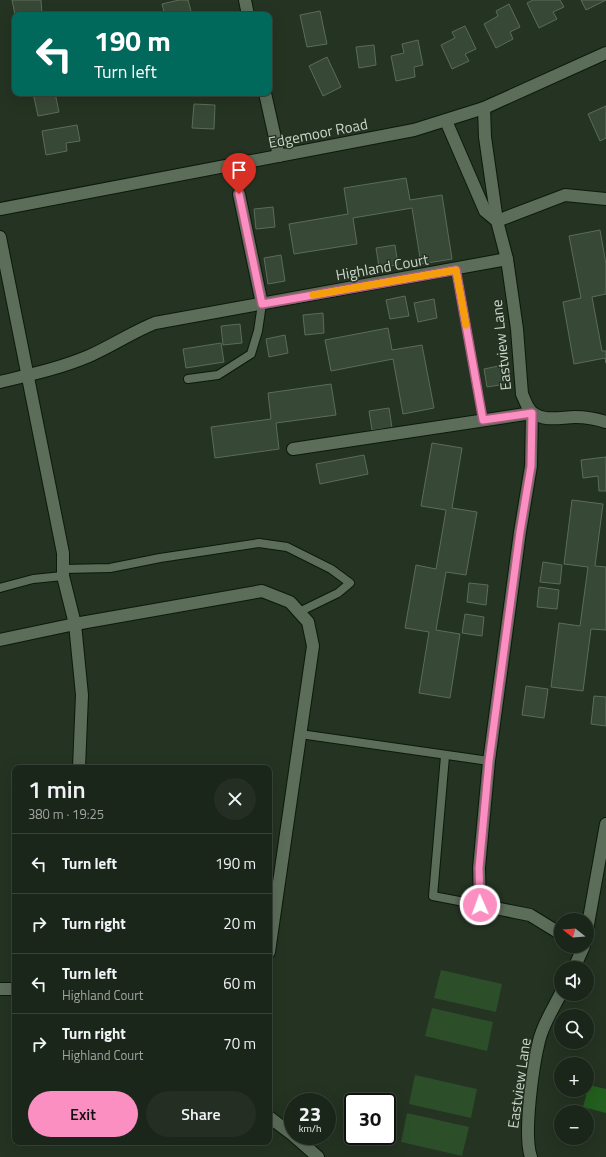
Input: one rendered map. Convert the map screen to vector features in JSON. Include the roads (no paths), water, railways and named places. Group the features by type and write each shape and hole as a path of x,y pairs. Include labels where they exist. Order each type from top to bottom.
{"street":[{"path":"245,0 247,12"},
{"name":"Edgemoor Road","path":"0,209 382,137 446,121 484,108 606,53"},
{"path":"266,96 279,156"},
{"name":"Eastview Lane","path":"484,108 485,137 497,221 507,259 517,329 522,394 532,413"},
{"name":"Eastview Lane","path":"446,121 485,211 497,221"},
{"path":"239,194 262,304"},
{"path":"497,221 565,195 606,199"},
{"path":"0,237 26,376 63,553 63,572 75,624 82,695 79,765"},
{"name":"Highland Court","path":"0,382 26,376 87,357 135,331 155,323 456,270 507,259"},
{"path":"532,413 531,466 520,532 489,761 479,868 480,905 530,915 554,930"},
{"path":"293,449 532,413 557,419 576,417 606,422"},
{"path":"0,640 75,624 262,591 290,602 308,622 312,646 272,931"},
{"path":"590,913 606,824"},
{"path":"0,989 12,989"},
{"name":"Eastview Lane","path":"531,1157 528,1149 529,1118 539,1040 547,1019 557,1001"},
{"path":"272,1119 284,1129"},
{"path":"304,1145 318,1157"}],"lane":[{"path":"456,270 483,420"},
{"path":"188,379 218,375 251,354 258,331 262,304"},
{"path":"0,588 63,572 110,568 160,558 259,543 287,546 331,570 350,583 338,593 299,612"},
{"path":"300,734 445,756 489,761"},
{"path":"445,756 433,896 480,905"}]}
